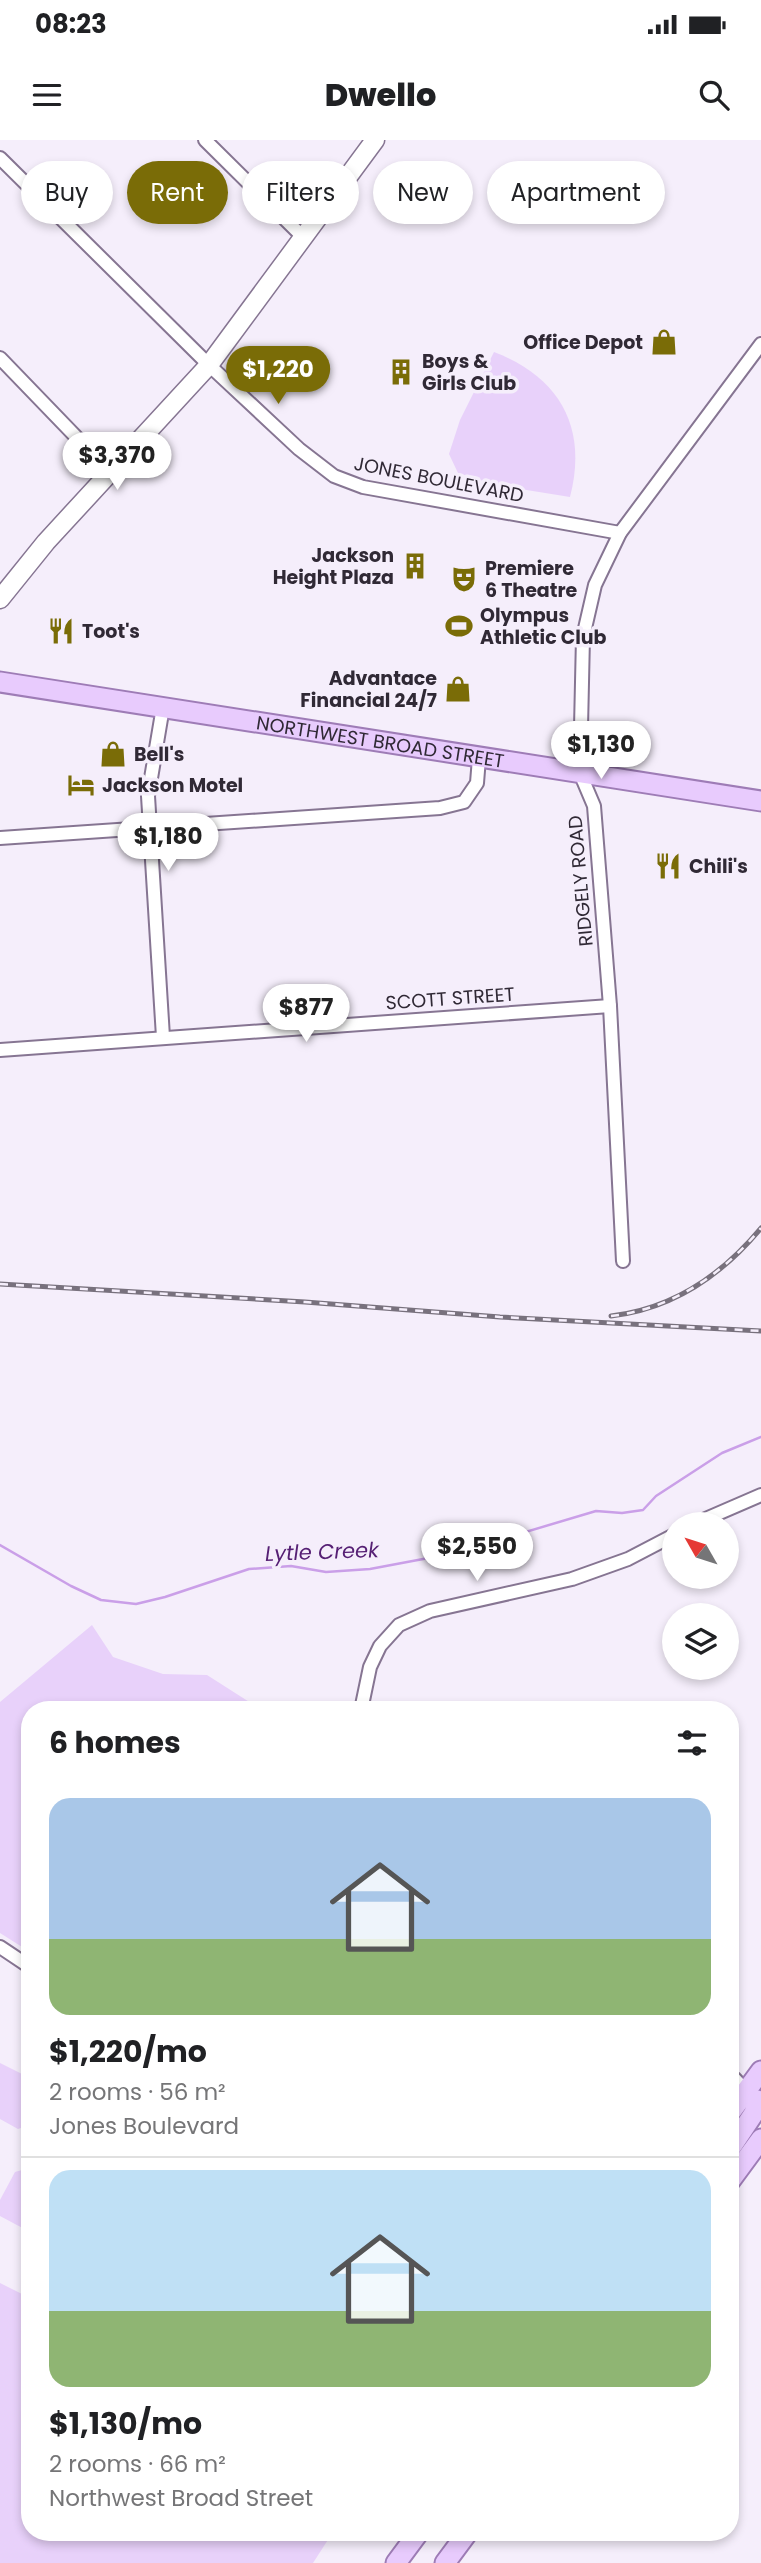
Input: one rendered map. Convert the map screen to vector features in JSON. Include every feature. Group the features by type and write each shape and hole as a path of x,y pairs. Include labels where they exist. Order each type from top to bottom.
{"main road":[{"path":"0,599 46,542 209,365 375,140"},
{"name":"NORTHWEST BROAD STREET","path":"0,681 761,801"},
{"path":"739,2136 754,2113 761,2071"},
{"path":"739,2108 755,2098"},
{"path":"739,2168 761,2139"},
{"path":"396,2563 412,2541"},
{"path":"445,2563 461,2541"}],"street":[{"path":"205,140 302,236"},
{"name":"JONES BOULEVARD","path":"0,158 209,365 299,449 334,477 363,487 620,533"},
{"name":"RIDGELY ROAD","path":"623,1261 610,1006 594,806 580,773 583,636 595,585 620,533 761,344"},
{"path":"0,358 110,471"},
{"path":"163,707 148,796 163,1037"},
{"path":"0,838 440,808 464,802 477,783 480,758"},
{"name":"SCOTT STREET","path":"0,1050 610,1006"},
{"path":"723,1512 761,1496"},
{"path":"363,1701 370,1667 380,1646 399,1625 430,1611 572,1579 628,1559 662,1541"},
{"path":"0,1947 21,1961"},
{"path":"739,2083 755,2098"}],"shaded area":[{"path":"494,352 536,375 564,408 575,449 575,472 570,497 496,485 458,473 449,454 460,420"},
{"path":"92,1625 113,1657 163,1674 207,1675 248,1701 21,1701 21,1946 0,1933 0,1702"},
{"path":"0,2063 21,2074 21,2128 18,2129 0,2119"},
{"path":"21,2170 21,2227 0,2216 0,2200 15,2172"},
{"path":"0,2283 21,2294 21,2541 327,2541 313,2563 0,2563"}],"waterway":[{"name":"Lytle Creek","path":"0,1545 101,1600 136,1604 249,1569 291,1566 326,1572 370,1569 455,1553 596,1511 622,1513 643,1510 656,1496 722,1453 761,1437"}],"railway":[{"path":"611,1316 655,1306 694,1287 730,1261 761,1228"},
{"path":"0,1284 305,1302 500,1317 761,1331"}],"place":[{"name":"Office Depot","path":"664,342"},
{"name":"Boys & Girls Club","path":"401,372"},
{"name":"Jackson Height Plaza","path":"415,566"},
{"name":"Premiere 6 Theatre","path":"464,579"},
{"name":"Olympus Athletic Club","path":"459,626"},
{"name":"Toot's","path":"61,631"},
{"name":"Advantace Financial 24/7","path":"458,689"},
{"name":"Bell's","path":"113,754"},
{"name":"Jackson Motel","path":"81,785"},
{"name":"Chili's","path":"668,866"}]}
